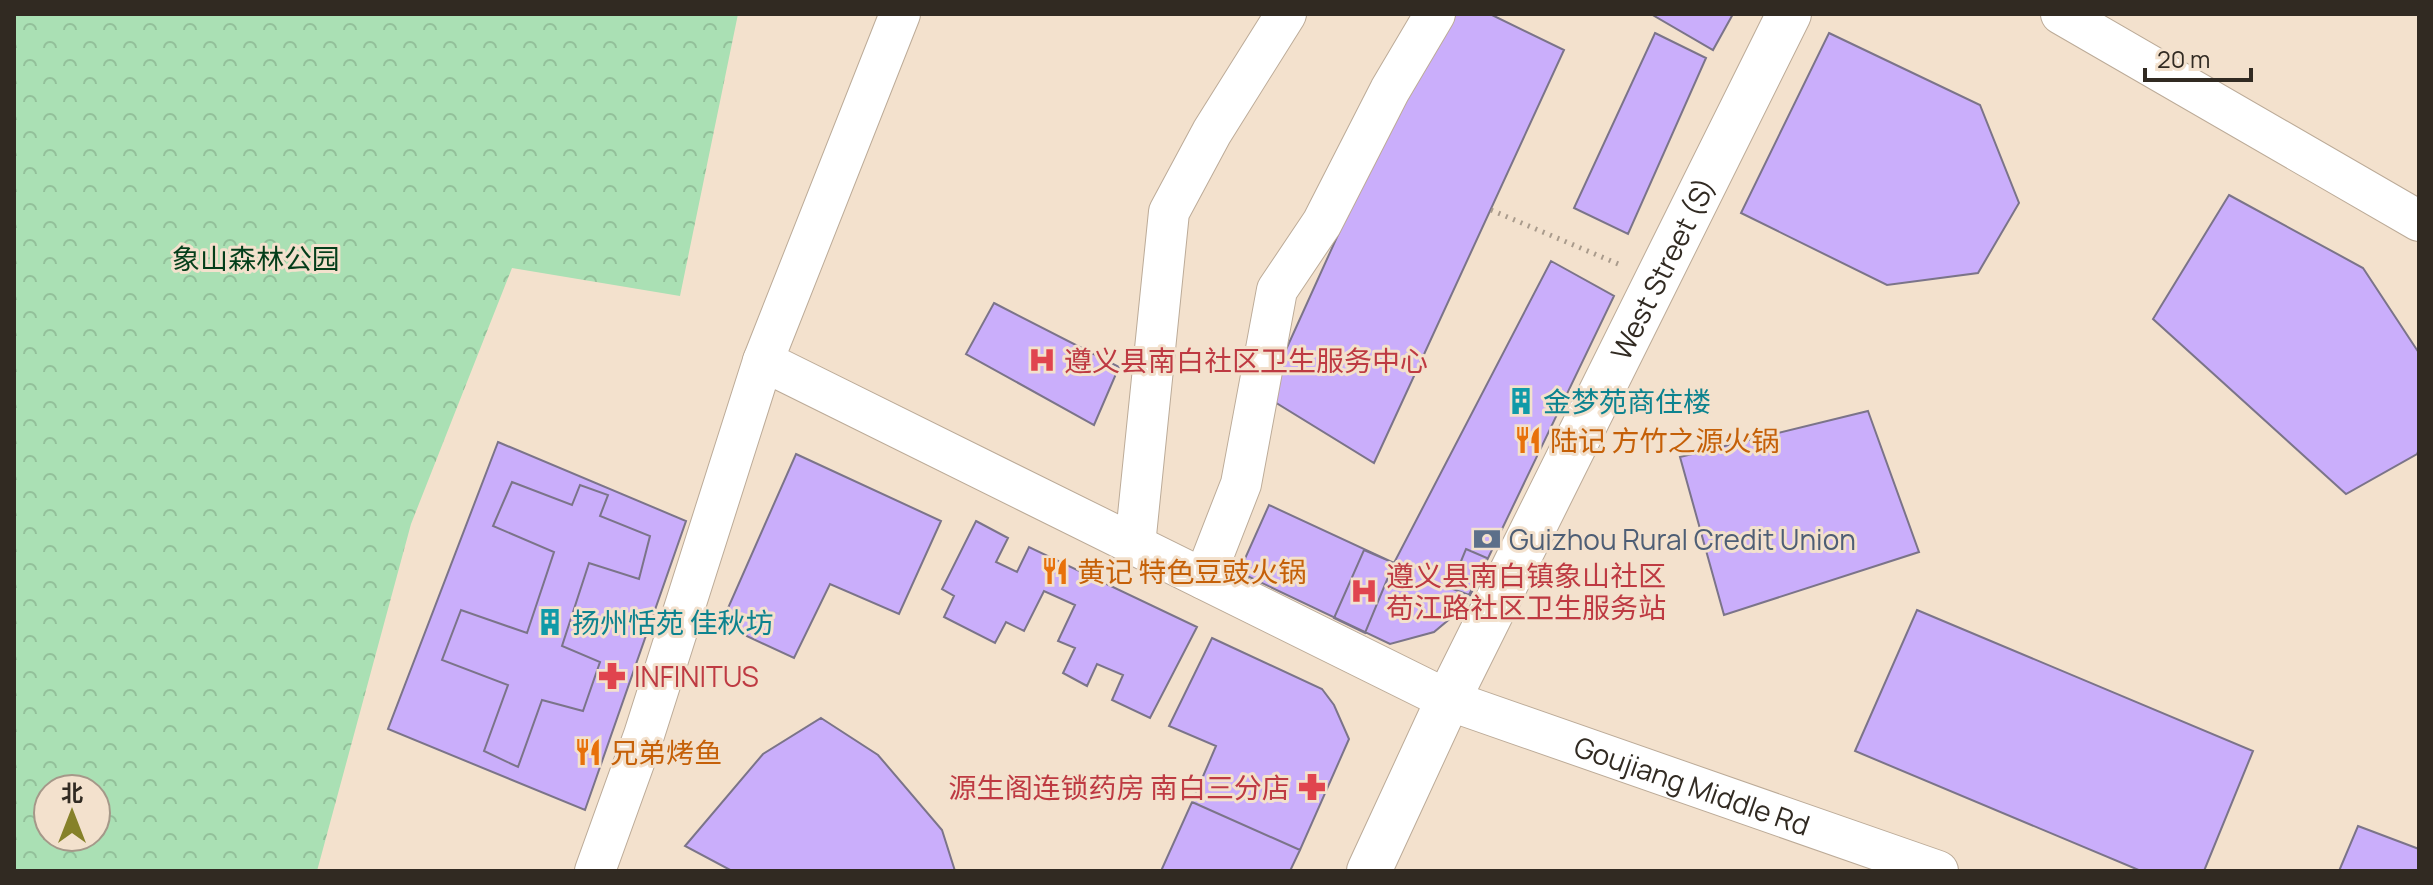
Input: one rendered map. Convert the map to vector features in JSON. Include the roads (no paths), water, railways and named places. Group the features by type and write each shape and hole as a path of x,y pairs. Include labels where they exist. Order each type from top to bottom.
{"main road":[{"name":"West Street (S)","path":"1369,871 1448,700 1789,14"}],"street":[{"path":"595,871 644,735 763,361 900,14"},
{"path":"1135,545 1169,212 1212,132 1286,14"},
{"path":"1204,579 1241,484 1277,290 1322,223 1390,90 1435,14"},
{"path":"2061,14 2419,221"},
{"name":"Goujiang Middle Rd","path":"763,361 1448,700 1938,871"}],"place":[{"name":"遵义县南白社区卫生服务中心","path":"1042,360"},
{"name":"金梦苑商住楼","path":"1521,401"},
{"name":"陆记 方竹之源火锅","path":"1528,440"},
{"name":"Guizhou Rural Credit Union","path":"1487,539"},
{"name":"黄记 特色豆豉火锅","path":"1055,571"},
{"name":"遵义县南白镇象山社区 苟江路社区卫生服务站","path":"1364,591"},
{"name":"扬州恬苑 佳秋坊","path":"550,622"},
{"name":"INFINITUS","path":"612,676"},
{"name":"兄弟烤鱼","path":"588,752"},
{"name":"源生阁连锁药房 南白三分店","path":"1312,787"}],"park label":[{"name":"象山森林公园","path":"256,258"}]}
